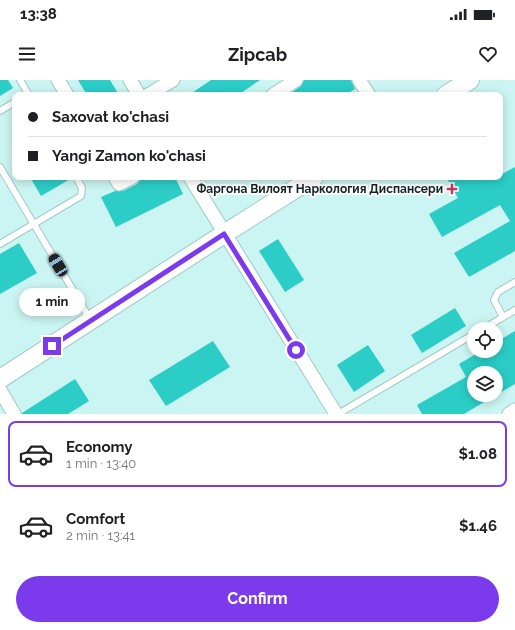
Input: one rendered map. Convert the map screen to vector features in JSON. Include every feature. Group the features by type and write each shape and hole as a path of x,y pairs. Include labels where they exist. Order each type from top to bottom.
{"street":[{"path":"58,80 65,92"},
{"path":"130,80 137,92"},
{"path":"153,92 173,80"},
{"path":"277,92 296,80"},
{"path":"359,80 367,92"},
{"path":"451,92 470,80"},
{"path":"117,180 119,184 127,180"},
{"path":"192,180 337,414"},
{"path":"0,380 309,180"},
{"path":"0,390 14,414"},
{"path":"509,414 515,410"}],"lane":[{"path":"20,80 26,92"},
{"path":"0,111 12,104"},
{"path":"0,167 91,320"},
{"path":"0,244 81,196 82,188 78,180"},
{"path":"503,318 494,300 498,292 515,282"},
{"path":"496,322 515,310"},
{"path":"337,414 467,338"}],"building":[{"path":"0,80 8,80 13,88 0,96"},
{"path":"78,80 110,80 117,92 85,92"},
{"path":"211,80 260,80 242,92 193,92"},
{"path":"304,80 351,80 355,89 350,92 292,92 301,86"},
{"path":"515,167 515,251 469,277 454,253 510,221 500,205 442,237 429,214 458,198 448,180 503,180 503,173"},
{"path":"32,180 69,180 41,196"},
{"path":"140,180 176,180 183,194 116,227 101,197 115,191 123,191 137,184"},
{"path":"278,239 304,280 285,292 259,251"},
{"path":"19,243 37,273 0,294 0,254"},
{"path":"455,308 466,326 422,353 411,335"},
{"path":"515,331 515,384 503,391 503,366 467,366 467,402 484,402 464,414 422,414 417,405 466,377 459,364 469,358 503,358 503,338"},
{"path":"213,341 230,367 166,406 149,380"},
{"path":"368,345 385,371 354,392 337,365"},
{"path":"75,379 89,401 68,414 22,414 22,413"}],"place":[{"name":"Фаргона Вилоят Наркология Диспансери","path":"452,189"}],"route":[{"path":"52,346 224,234 296,350"}]}
